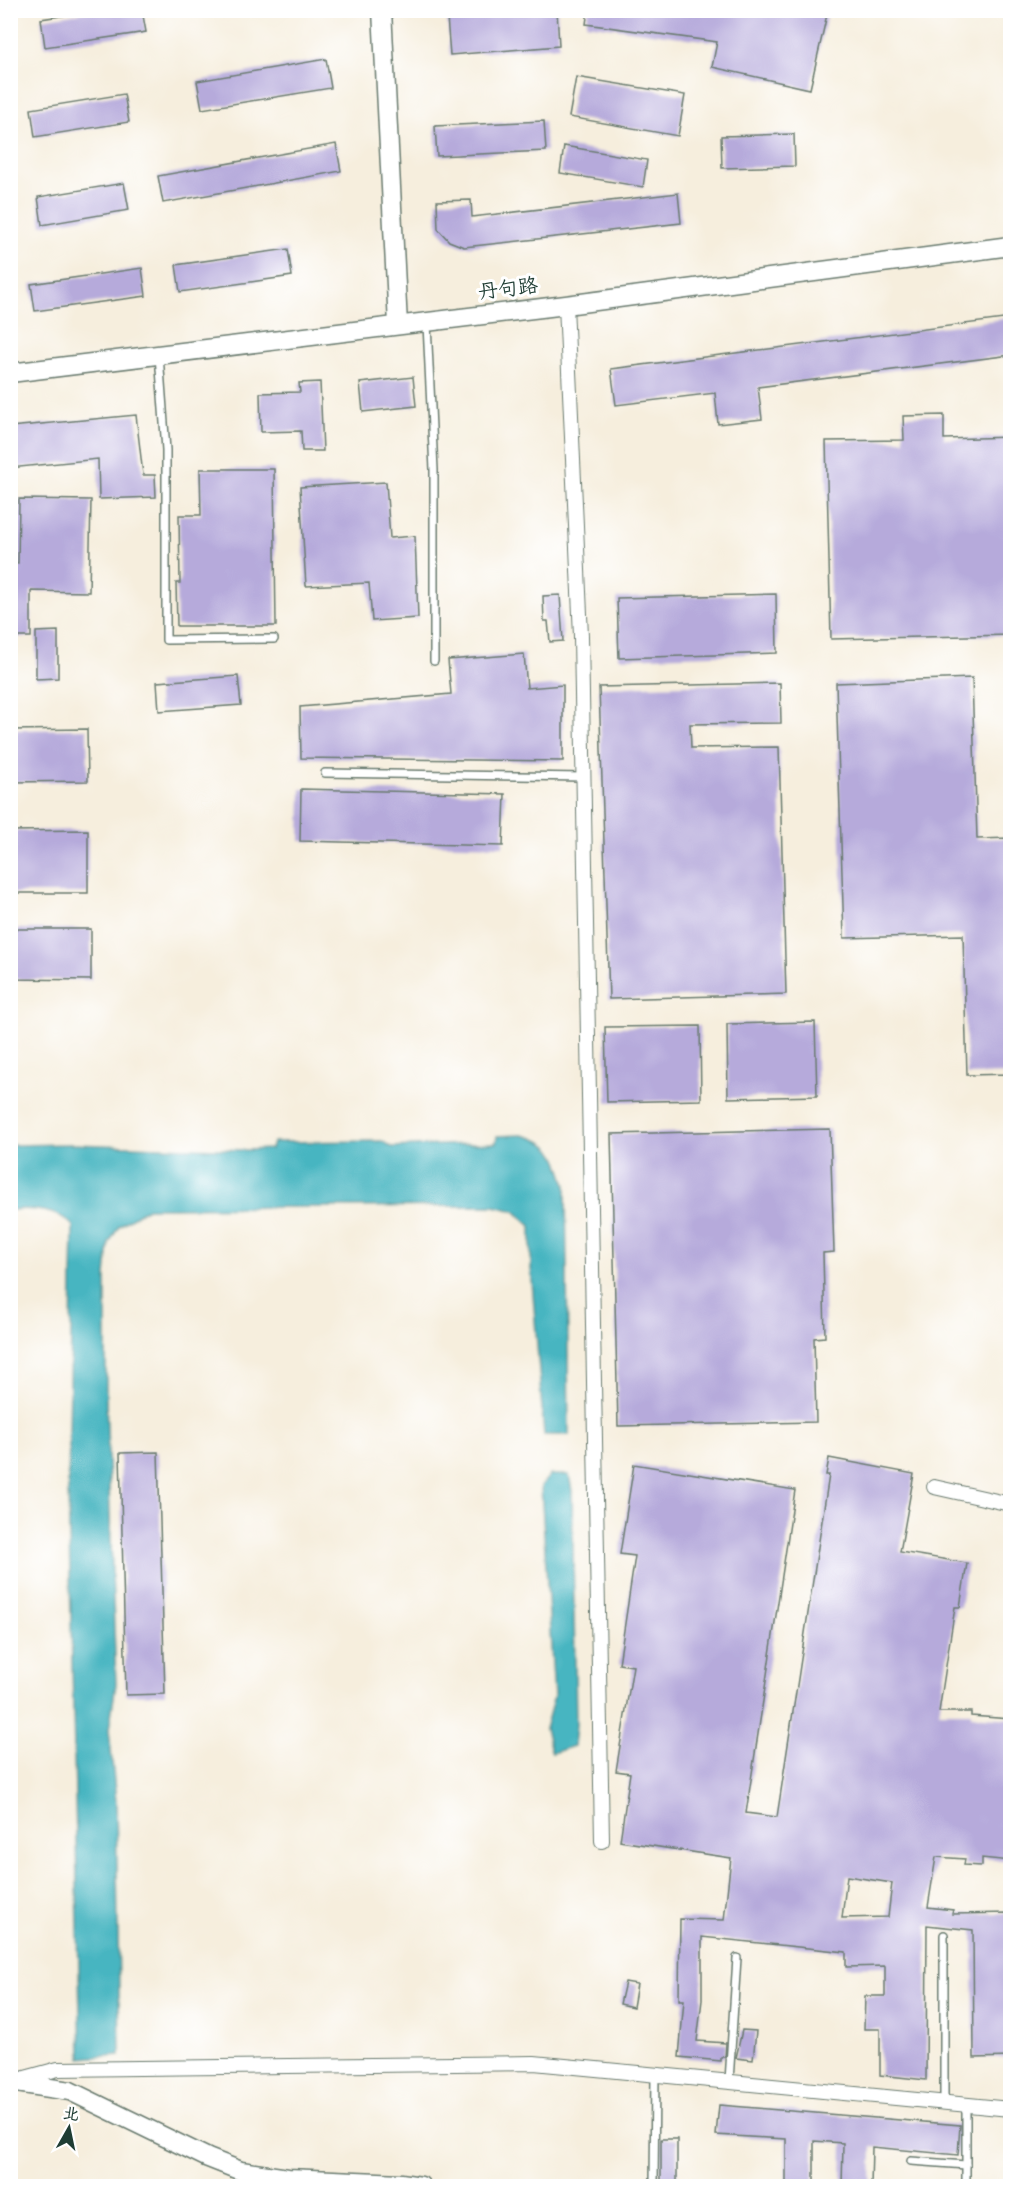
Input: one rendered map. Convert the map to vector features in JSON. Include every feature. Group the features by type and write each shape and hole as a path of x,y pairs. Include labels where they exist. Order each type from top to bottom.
{"street":[{"path":"382,10 398,325"},
{"name":"丹句路","path":"10,373 566,305 1011,246"},
{"path":"566,305 581,636 602,1840"},
{"path":"934,1487 1011,1504"},
{"path":"10,2082 58,2069 534,2063 1011,2109"},
{"path":"10,2082 70,2091 208,2158 241,2171 288,2178 401,2183 421,2187"}],"lane":[{"path":"427,321 434,470 434,661"},
{"path":"159,355 166,450 166,640 274,639"},
{"path":"326,773 584,777"},
{"path":"944,2103 945,1935"},
{"path":"729,2081 737,1958"},
{"path":"654,2187 655,2074"},
{"path":"966,2105 966,2187"},
{"path":"910,2161 966,2165"}],"water":[{"path":"522,1135 541,1142 553,1151 566,1184 569,1435 544,1435 531,1268 531,1226 515,1211 494,1206 147,1208 119,1226 109,1243 106,1276 106,1398 116,1684 109,1729 116,1802 120,2055 81,2058 68,1488 73,1226 61,1216 53,1213 27,1209 11,1210 11,1145 73,1144 246,1150 271,1149 273,1142 382,1141 391,1147 496,1143 497,1136"},
{"path":"550,1475 569,1475 572,1491 576,1724 574,1746 552,1753 545,1729 554,1696 541,1486"}],"building":[{"path":"100,10 142,10 146,32 45,47 41,19"},
{"path":"557,10 559,46 450,55 447,17"},
{"path":"588,10 828,10 810,89 712,67 717,42 586,24"},
{"path":"326,59 331,88 202,109 197,81"},
{"path":"576,77 685,95 678,136 569,117"},
{"path":"124,94 129,122 35,137 31,109"},
{"path":"544,121 546,151 437,156 435,126"},
{"path":"794,134 795,166 722,168 721,136"},
{"path":"336,144 341,171 163,203 158,176"},
{"path":"564,146 647,160 643,187 560,173"},
{"path":"124,183 129,210 42,225 38,197"},
{"path":"678,193 681,223 464,247 449,241 438,229 437,201 471,200 472,217"},
{"path":"288,249 292,276 180,292 176,265"},
{"path":"142,268 146,296 35,311 31,284"},
{"path":"1011,318 1011,355 758,387 762,419 718,424 715,393 616,405 611,369"},
{"path":"413,377 416,406 363,412 360,383"},
{"path":"320,382 323,451 302,451 301,431 261,432 260,393 300,392 299,383"},
{"path":"136,415 143,475 155,475 156,497 99,499 98,459 10,468 10,427"},
{"path":"944,415 944,439 1011,437 1011,635 831,639 826,441 904,440 903,416"},
{"path":"200,469 274,469 276,626 177,626 176,583 180,583 179,515 201,515"},
{"path":"386,482 390,538 415,536 418,618 372,621 369,583 306,586 300,487"},
{"path":"19,499 91,500 89,592 31,591 31,637 10,637 10,563 18,563"},
{"path":"776,594 777,653 619,658 617,598"},
{"path":"560,595 563,641 550,642 548,621 544,621 543,596"},
{"path":"58,631 58,678 36,679 36,632"},
{"path":"524,654 527,688 563,685 563,761 301,758 300,707 451,694 448,660"},
{"path":"238,676 241,705 159,711 157,682"},
{"path":"972,678 977,839 1011,838 1011,1074 967,1075 963,935 844,938 836,683"},
{"path":"780,683 781,723 690,724 691,748 779,747 786,994 609,999 599,687"},
{"path":"87,729 88,781 10,782 10,730"},
{"path":"301,789 505,794 503,846 300,841"},
{"path":"88,830 88,893 10,893 10,831"},
{"path":"10,929 91,929 91,980 10,979"},
{"path":"815,1022 817,1096 728,1098 727,1024"},
{"path":"700,1026 701,1100 607,1102 605,1027"},
{"path":"830,1129 834,1252 823,1253 825,1337 814,1338 816,1422 618,1426 611,1134"},
{"path":"158,1452 165,1694 126,1695 120,1453"},
{"path":"829,1458 914,1474 900,1552 967,1563 960,1607 955,1607 939,1712 971,1712 971,1716 1011,1719 1011,1861 982,1858 982,1866 964,1865 965,1859 936,1857 928,1907 953,1910 952,1914 1011,1913 1011,2057 974,2058 973,1930 927,1925 926,2080 880,2075 880,2029 864,2029 865,1996 885,1996 885,1966 846,1967 846,1952 702,1937 702,2000 697,2041 726,2043 725,2057 721,2057 721,2061 679,2057 684,2000 679,2000 680,1919 724,1920 731,1858 620,1841 630,1773 616,1771 633,1666 619,1664 635,1556 620,1554 634,1464 795,1490 746,1813 777,1817 829,1475 826,1475","holes":["847,1876 892,1883 888,1917 842,1918"]},
{"path":"625,1982 637,1984 633,2007 620,2004"},
{"path":"742,2030 756,2031 753,2060 736,2058"},
{"path":"719,2105 960,2125 958,2155 872,2147 871,2187 842,2187 843,2143 814,2141 814,2187 786,2187 786,2139 716,2135"},
{"path":"661,2139 677,2139 677,2187 661,2187"}]}
